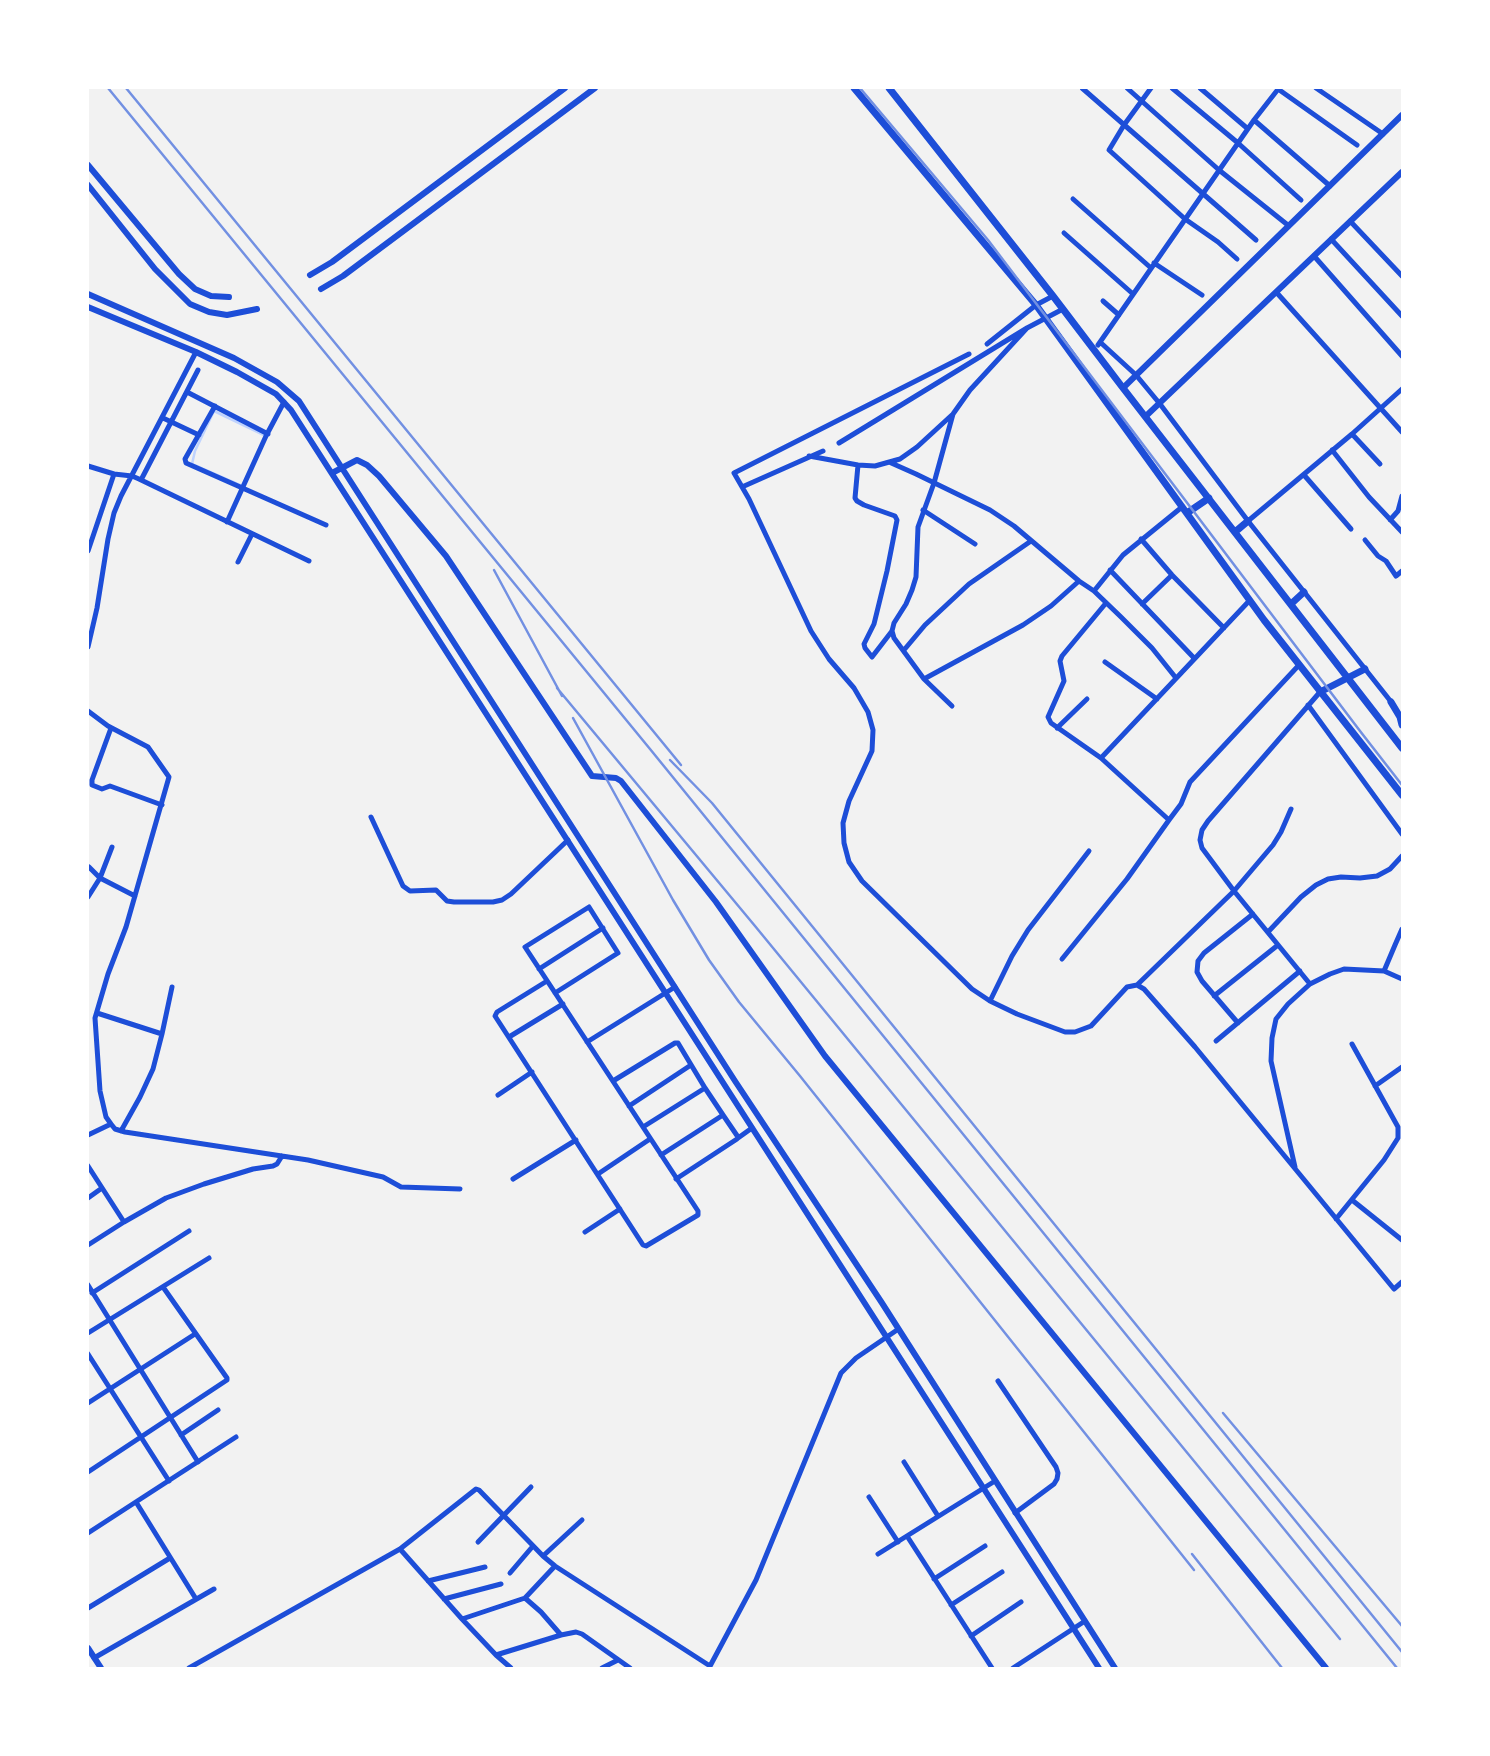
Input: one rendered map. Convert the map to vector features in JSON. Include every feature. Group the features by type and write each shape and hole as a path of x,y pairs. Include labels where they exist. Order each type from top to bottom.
{"main road":[{"path":"854,88 1035,305 1250,600 1402,795"},
{"path":"889,88 1402,748"},
{"path":"1184,510 1209,498"},
{"path":"1235,532 1248,521"},
{"path":"1291,604 1304,592"},
{"path":"1321,691 1366,669"},
{"path":"1391,702 1402,725"}],"street":[{"path":"310,275 332,262 565,88"},
{"path":"321,289 343,276 595,88"},
{"path":"1082,88 1256,240"},
{"path":"1128,88 1219,170 1289,226"},
{"path":"1151,88 1124,125 1110,150 1185,219 1237,260"},
{"path":"1172,88 1301,200"},
{"path":"1200,88 1248,129"},
{"path":"1094,350 1278,88 1357,145"},
{"path":"1316,88 1383,134"},
{"path":"1123,388 1206,298 1289,226 1402,115"},
{"path":"1254,120 1330,186"},
{"path":"88,165 179,274 195,289 211,296 229,297"},
{"path":"1146,416 1402,172"},
{"path":"88,185 155,269 190,304 209,312 227,315 257,309"},
{"path":"1073,199 1153,266 1206,298"},
{"path":"1350,221 1402,276"},
{"path":"1063,233 1133,294"},
{"path":"1331,239 1402,316"},
{"path":"1314,257 1402,356"},
{"path":"1277,293 1402,432"},
{"path":"88,294 234,358 277,383 299,401 1115,1668"},
{"path":"987,344 1035,305 1053,296"},
{"path":"1103,301 1119,315"},
{"path":"88,307 237,372 276,394 291,410 1100,1668"},
{"path":"839,443 1027,328 1063,309"},
{"path":"809,456 858,466 874,466 900,459 953,414 970,390 1027,328"},
{"path":"1100,342 1161,402 1248,521 1402,717"},
{"path":"88,647 114,513 196,352"},
{"path":"969,354 734,473 811,631 868,712 873,730 872,751 849,801 843,823 849,862 862,881 972,989 1017,1014 1065,1032 1075,1032 1091,1026 1127,987 1137,985 1234,891 1273,845 1291,809"},
{"path":"141,480 198,370"},
{"path":"187,392 268,434"},
{"path":"1248,521 1401,392"},
{"path":"291,410 299,401"},
{"path":"227,522 284,402"},
{"path":"215,406 185,459 186,463 326,525"},
{"path":"858,466 857,501 895,516 897,520 874,624 864,644 872,657 892,631 916,577 918,527 934,483 953,414"},
{"path":"163,418 199,435"},
{"path":"1352,434 1380,464"},
{"path":"1332,450 1402,532"},
{"path":"742,487 823,451"},
{"path":"332,473 357,460 367,465 446,556 592,776 616,778 621,781 716,902 825,1056 1326,1668"},
{"path":"889,463 990,510 1014,526 1094,591 1152,648 1176,678"},
{"path":"88,466 132,476 309,561"},
{"path":"88,551 91,533 114,474"},
{"path":"1304,475 1351,529"},
{"path":"1390,520 1398,510 1402,496"},
{"path":"923,510 975,544"},
{"path":"1094,591 1123,555 1141,539 1184,510"},
{"path":"238,562 252,534"},
{"path":"1141,539 1224,628"},
{"path":"1366,540 1396,576 1402,571"},
{"path":"904,650 925,625 969,584 1031,541"},
{"path":"1110,570 1194,658"},
{"path":"1142,604 1172,575"},
{"path":"924,679 1023,625 1051,606 1079,581"},
{"path":"1101,758 1250,600"},
{"path":"1106,603 1062,656 1060,662 1064,681 1048,717 1057,728 1101,758 1169,820"},
{"path":"892,631 894,638 924,679 952,706"},
{"path":"1105,662 1157,699"},
{"path":"1062,959 1127,879 1181,804 1190,782 1300,665"},
{"path":"1310,984 1234,891 1202,848 1200,840 1208,821 1321,691"},
{"path":"1057,728 1087,699"},
{"path":"1308,705 1402,834"},
{"path":"88,711 111,728 142,743 153,752 169,777 126,927 96,1015 100,1091 111,1124 115,1129 308,1160 383,1177 401,1186 460,1189"},
{"path":"111,728 92,785 102,789 110,786 162,805"},
{"path":"371,817 403,886 410,891 436,890 447,901 454,902 502,900 568,840"},
{"path":"88,897 100,878 113,847"},
{"path":"990,1001 1028,930 1089,851"},
{"path":"1268,932 1316,885 1341,877 1377,876 1390,869 1402,856"},
{"path":"89,867 100,878 135,896"},
{"path":"547,981 497,1012 496,1018 643,1245 648,1246 699,1214 563,1004 555,993 547,981 539,969 525,946 589,906 618,953 555,993"},
{"path":"1238,1023 1197,972 1198,961 1204,953 1253,914"},
{"path":"539,969 603,928"},
{"path":"1384,971 1402,929"},
{"path":"1214,996 1278,945"},
{"path":"1296,1170 1271,1061 1276,1019 1310,984 1344,969 1384,971 1402,979"},
{"path":"1216,1041 1300,971"},
{"path":"1137,985 1144,989 1195,1047 1394,1289 1402,1282"},
{"path":"121,1130 153,1069 172,987"},
{"path":"587,1042 675,987"},
{"path":"509,1037 563,1004"},
{"path":"88,1014 162,1034"},
{"path":"613,1081 676,1042 738,1138"},
{"path":"1336,1219 1384,1160 1398,1138 1398,1127 1352,1044"},
{"path":"629,1106 691,1065"},
{"path":"1375,1086 1402,1067"},
{"path":"498,1095 532,1072"},
{"path":"643,1127 705,1088"},
{"path":"661,1155 723,1115"},
{"path":"88,1135 111,1124"},
{"path":"676,1179 752,1128"},
{"path":"598,1174 650,1139"},
{"path":"513,1179 576,1140"},
{"path":"88,1245 166,1198 253,1169 273,1166 282,1156"},
{"path":"89,1171 124,1222"},
{"path":"88,1198 102,1188"},
{"path":"1352,1200 1402,1240"},
{"path":"585,1232 620,1209"},
{"path":"92,1293 189,1231"},
{"path":"88,1333 209,1258"},
{"path":"88,1285 198,1462"},
{"path":"88,1472 228,1380 163,1287"},
{"path":"189,1668 400,1549 476,1489 555,1566 710,1667 756,1580 841,1373 856,1358 897,1330"},
{"path":"88,1403 195,1334"},
{"path":"88,1354 169,1480"},
{"path":"998,1381 1058,1473 1054,1484 1016,1513"},
{"path":"181,1435 218,1410"},
{"path":"88,1533 236,1437"},
{"path":"904,1462 938,1516"},
{"path":"878,1554 995,1481"},
{"path":"478,1542 531,1487"},
{"path":"869,1497 898,1542"},
{"path":"136,1502 196,1599"},
{"path":"543,1556 582,1520"},
{"path":"907,1536 992,1668"},
{"path":"510,1573 533,1546"},
{"path":"934,1579 985,1546"},
{"path":"400,1549 496,1655 511,1668"},
{"path":"88,1608 170,1558"},
{"path":"463,1619 525,1598 555,1566"},
{"path":"428,1581 485,1567"},
{"path":"951,1605 1002,1572"},
{"path":"444,1599 501,1584"},
{"path":"94,1658 214,1589"},
{"path":"525,1598 561,1635"},
{"path":"971,1636 1021,1602"},
{"path":"1013,1668 1085,1621"},
{"path":"496,1655 576,1632 631,1668"},
{"path":"88,1648 101,1668"},
{"path":"602,1668 618,1660"}],"waterway":[{"path":"214,411 266,436 242,486 192,464 195,451 214,411"}],"railway":[{"path":"108,88 650,749 1397,1668"},
{"path":"126,88 681,765"},
{"path":"860,88 988,240 1402,785"},
{"path":"494,570 562,696"},
{"path":"557,688 1340,1639"},
{"path":"573,718 673,900 709,960 739,1002 1194,1570"},
{"path":"670,760 712,803 1402,1652"},
{"path":"1223,1413 1402,1626"},
{"path":"1192,1554 1282,1668"}]}
